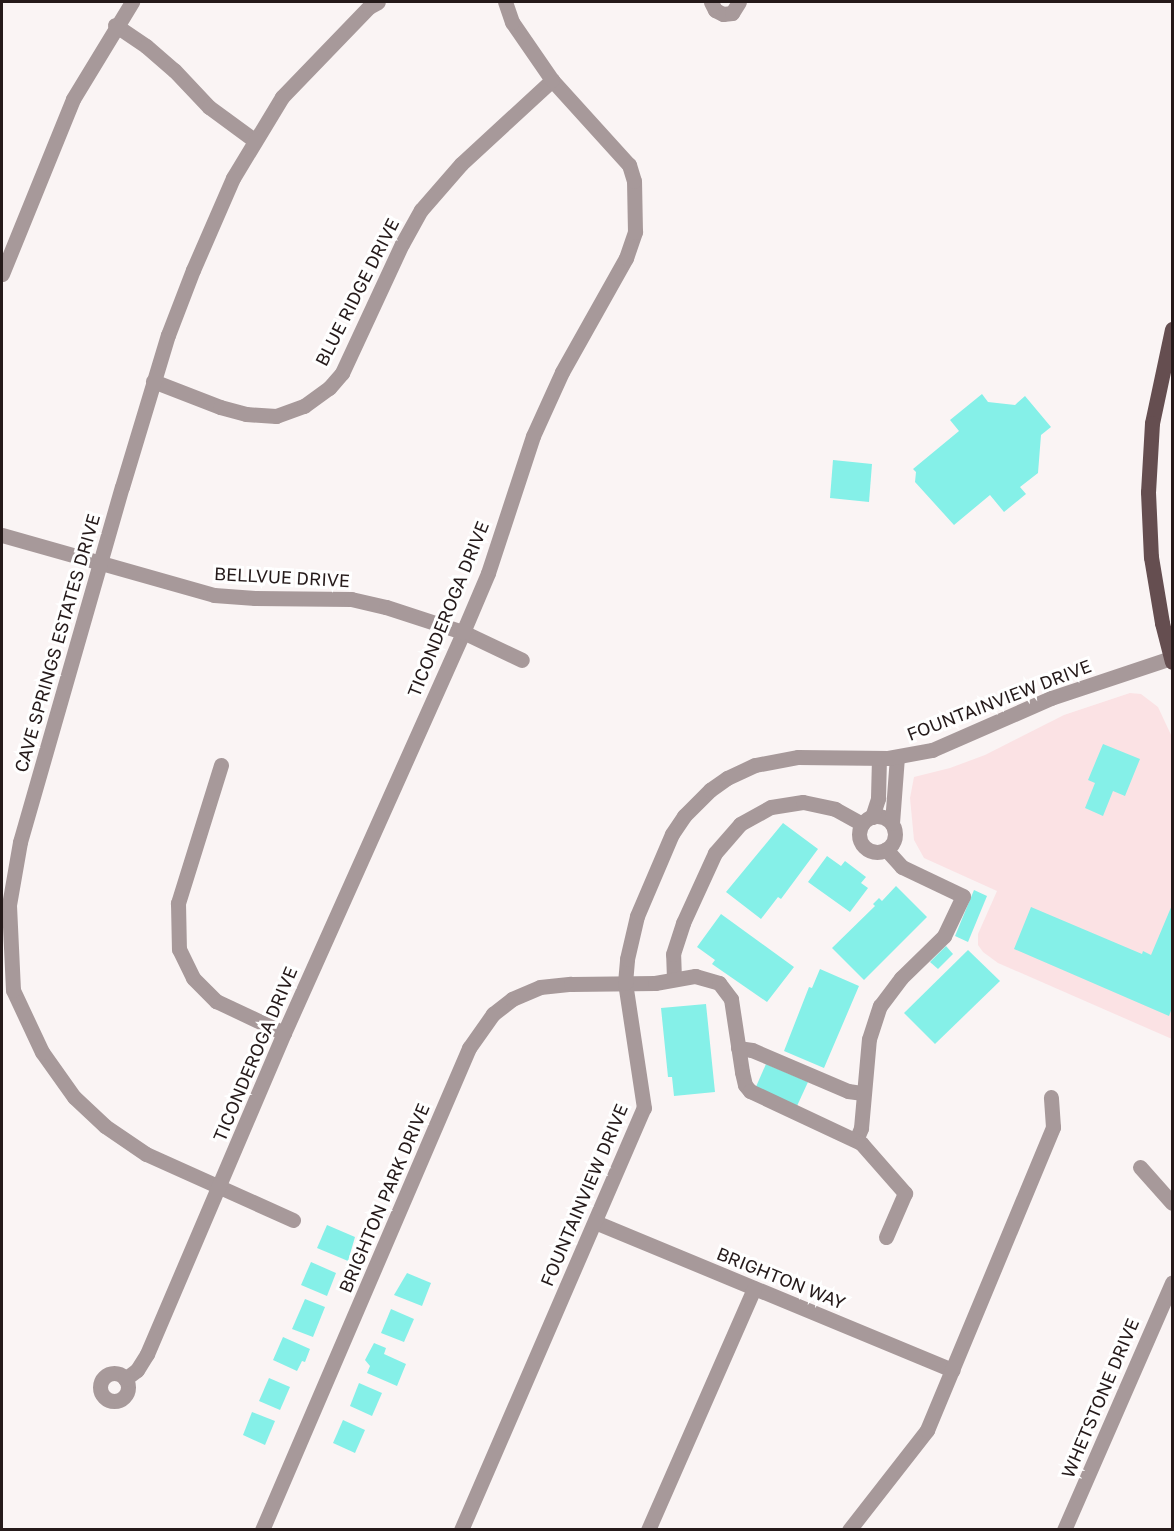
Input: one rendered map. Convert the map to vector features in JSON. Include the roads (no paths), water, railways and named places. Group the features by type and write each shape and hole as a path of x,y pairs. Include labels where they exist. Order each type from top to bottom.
{"main road":[{"path":"1172,660 1162,622 1151,557 1148,485 1152,423 1173,329"}],"street":[{"path":"2,274 73,99 115,26 132,2"},
{"name":"CAVE SPRINGS ESTATES DRIVE","path":"293,1220 146,1154 88,1111 62,1083 8,992 8,925 15,865 100,563 153,381 194,270 233,178 282,97 369,7 378,2"},
{"name":"TICONDEROGA DRIVE","path":"125,1379 137,1370 147,1354 284,1033 463,632 488,573 533,436 562,372 626,258 635,232 634,181 629,165 552,80 512,22 505,2"},
{"path":"711,2 715,10 723,14 732,13 739,2"},
{"path":"115,26 146,46 174,70 209,107 254,140"},
{"name":"BLUE RIDGE DRIVE","path":"153,381 220,407 246,414 276,416 304,406 328,388 342,373 402,244 428,201 461,164 552,80"},
{"name":"BELLVUE DRIVE","path":"2,536 214,595 255,598 351,599 432,620 522,660"},
{"name":"FOUNTAINVIEW DRIVE","path":"461,1530 644,1108 625,983 631,934 658,867 684,816 710,790 740,771 775,760 798,757 879,758 932,750 1051,698 1172,660"},
{"path":"879,758 878,798 860,837 863,844 874,851 886,849 895,835 892,823 897,757"},
{"path":"221,765 178,903 179,949 193,978 216,1001 284,1033"},
{"path":"674,979 673,954 683,922 715,853 740,824 771,807 803,802 835,808 867,820 885,817 892,823"},
{"path":"856,1140 861,1128 869,1039 880,1006 901,978 944,936 963,896 902,867 886,849"},
{"name":"BRIGHTON PARK DRIVE","path":"262,1530 469,1048 493,1014 513,999 540,987 655,983 674,979 706,978 725,988 731,999 738,1048"},
{"path":"863,1093 848,1091 752,1050 738,1048 745,1085 750,1091 856,1140 868,1149 904,1194 886,1237"},
{"path":"849,1530 927,1430 1053,1127 1051,1097"},
{"path":"1140,1167 1173,1203"},
{"name":"BRIGHTON WAY","path":"595,1222 953,1370"},
{"name":"WHETSTONE DRIVE","path":"1064,1530 1173,1283"},
{"path":"648,1530 754,1288"}]}
